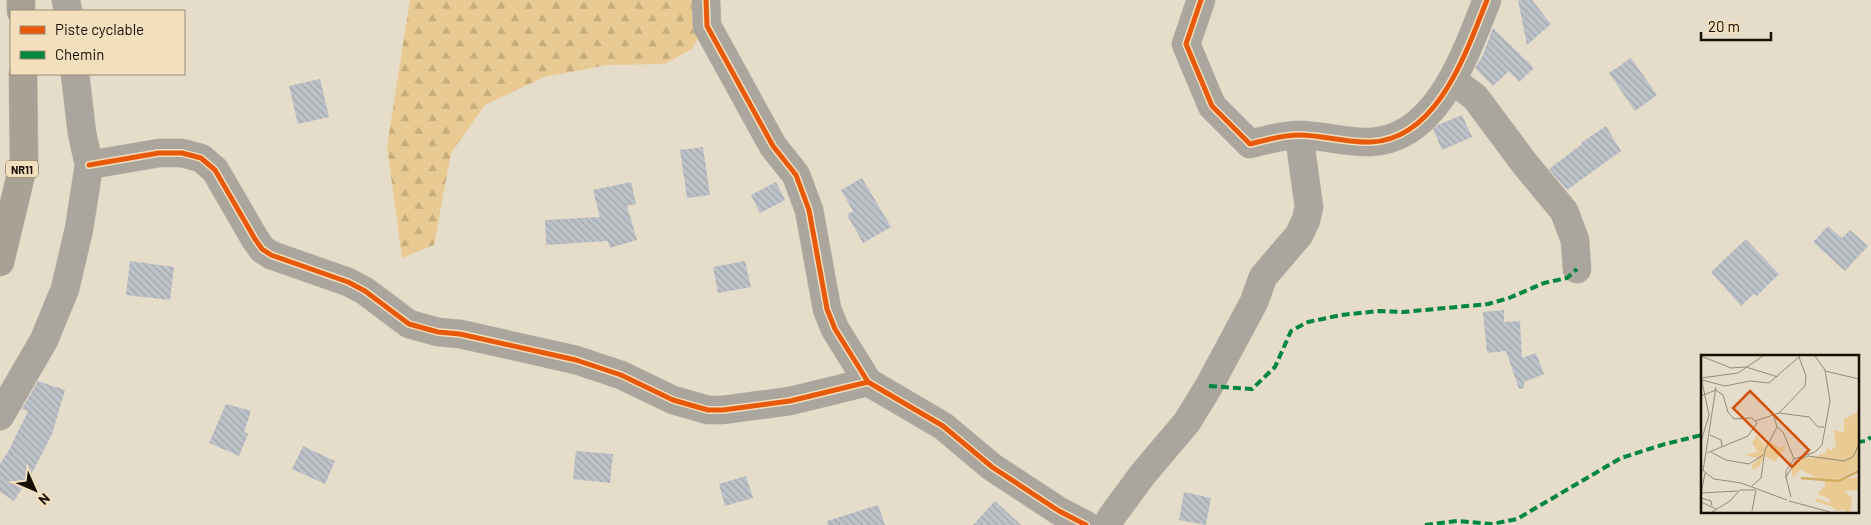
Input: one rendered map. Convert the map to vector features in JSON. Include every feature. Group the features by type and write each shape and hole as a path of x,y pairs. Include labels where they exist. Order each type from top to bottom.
{"highway":[{"name":"NR11","path":"0,262 24,162 23,75"}],"street":[{"path":"706,0 707,26 773,146 796,175 809,210 827,310 835,328 868,382 943,426 992,467 1059,511 1086,525"},
{"path":"1201,0 1186,44 1212,106 1250,144 1299,135 1371,142 1400,136 1433,109 1452,80 1487,0"},
{"path":"0,416 44,340 65,289 79,229 89,165 82,133 75,75"},
{"path":"1452,80 1475,97 1525,164 1564,211 1575,240 1577,269"},
{"path":"1107,525 1143,474 1186,422 1209,386 1254,302 1263,277 1302,228 1309,207 1299,135"},
{"path":"89,165 159,153 182,153 201,158 215,170 255,239 271,255 348,282 365,291 409,324 438,332 460,334 576,360 621,375 673,400 692,406 708,410 723,410 756,406 790,401 868,382"}],"green space":[{"path":"410,0 719,0 692,49 665,64 607,65 544,77 485,105 451,153 434,245 402,258 387,146"}],"building":[{"path":"1518,0 1532,0 1551,24 1527,45"},
{"path":"1493,28 1534,68 1519,82 1509,71 1493,86 1475,68 1483,55"},
{"path":"1631,58 1657,95 1635,111 1609,73"},
{"path":"320,79 329,117 298,124 289,86"},
{"path":"1462,115 1472,137 1442,150 1433,129"},
{"path":"1606,126 1621,151 1567,190 1549,169"},
{"path":"703,147 710,195 687,198 680,150"},
{"path":"862,178 891,227 863,243 847,215 853,211 841,190"},
{"path":"631,182 636,204 627,206 637,240 610,248 608,241 546,245 545,220 600,217 593,190"},
{"path":"776,182 785,200 760,213 751,195"},
{"path":"1828,226 1842,238 1850,230 1868,246 1845,271 1813,242"},
{"path":"1746,239 1779,274 1757,296 1754,294 1741,306 1711,272"},
{"path":"130,261 174,267 170,300 126,295"},
{"path":"745,261 751,287 718,293 713,267"},
{"path":"1504,310 1504,322 1520,321 1522,358 1536,353 1544,374 1524,382 1524,388 1519,389 1506,351 1487,353 1483,312"},
{"path":"38,381 65,390 52,434 33,471 14,501 0,492 0,464 28,411 22,409"},
{"path":"226,404 251,411 244,432 248,434 239,456 209,443"},
{"path":"303,446 335,461 325,484 292,469"},
{"path":"576,451 613,454 610,483 573,479"},
{"path":"746,476 753,498 725,506 719,484"},
{"path":"1184,492 1211,498 1206,525 1179,520"},
{"path":"995,501 1021,525 973,525"},
{"path":"878,505 885,525 828,525 827,521"}],"marked path":[{"path":"1209,386 1252,389 1275,367 1291,331 1308,322 1341,315 1379,311 1403,312 1488,304 1509,298 1544,283 1567,278 1577,269"},
{"path":"1425,525 1457,521 1492,524 1517,519 1621,458 1701,435"},
{"path":"1858,442 1866,441 1871,437"}],"cycle path":[{"path":"706,0 707,26 773,146 796,175 809,210 827,309 835,329 868,382 943,426 992,467 1059,511 1086,525"},
{"path":"1201,0 1186,44 1212,106 1250,144 1293,135 1371,142 1394,137 1414,126 1432,109 1459,67 1487,0"},
{"path":"89,165 159,153 182,153 201,158 215,170 262,249 271,255 348,282 365,291 409,324 438,332 460,334 576,360 621,375 673,400 708,410 723,410 790,401 868,382"}]}
